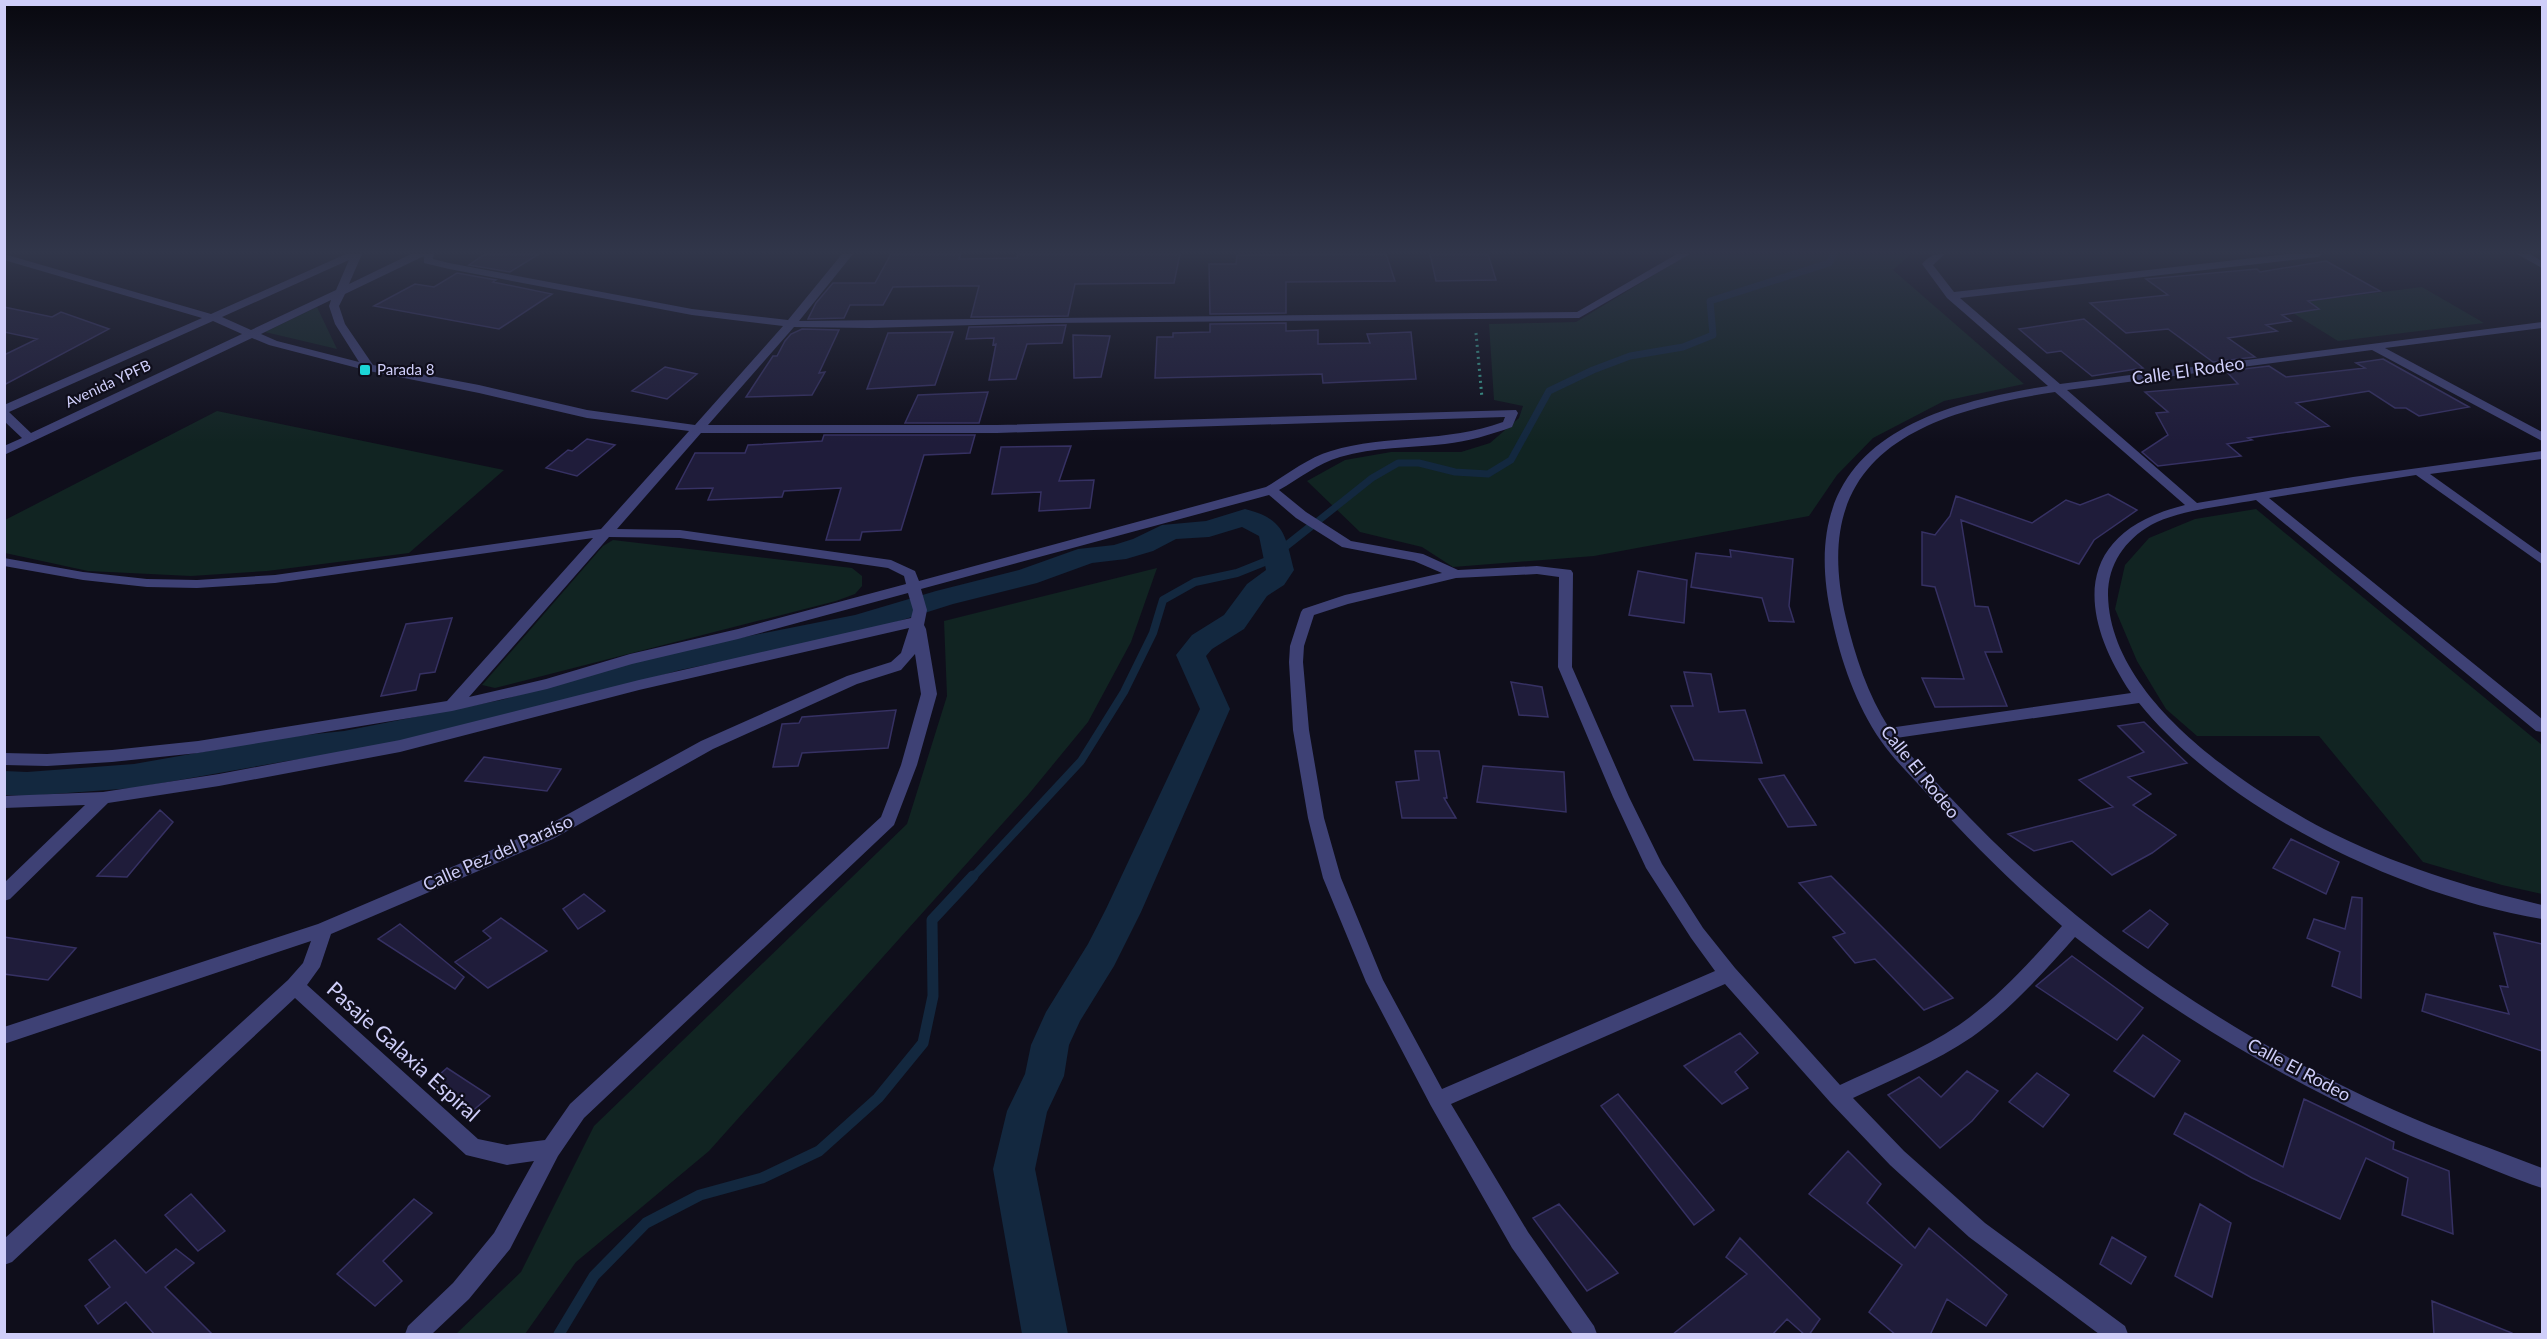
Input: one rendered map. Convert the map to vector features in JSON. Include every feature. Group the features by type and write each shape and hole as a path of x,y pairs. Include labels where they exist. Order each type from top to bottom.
{"street":[{"path":"4,802 103,798 219,780 400,746 639,685 917,604 1271,490 1333,455 1376,446 1446,441 1485,434 1508,424 1512,412 997,429 698,429 587,414 479,389 369,368 273,343 209,316"},
{"name":"Avenida YPFB","path":"4,412 217,316"},
{"name":"Avenida YPFB","path":"4,451 291,316"},
{"path":"337,316 369,368"},
{"path":"729,316 791,324 1433,316"},
{"path":"452,706 797,316"},
{"path":"1975,316 2196,508"},
{"name":"Calle El Rodeo","path":"2542,324 2060,389 1965,406 1924,421 1888,441 1861,467 1843,495 1835,522 1830,562 1835,601 1845,642 1859,682 1884,734 1963,824 2014,875 2073,926 2163,991 2269,1056 2396,1121 2542,1178"},
{"path":"2373,346 2542,437"},
{"path":"4,412 30,439"},
{"path":"2542,455 2418,471 2259,496 2157,517 2137,527 2121,540 2109,557 2102,574 2100,602 2106,628 2127,675 2140,697 2171,730 2254,795 2303,826 2372,860 2438,885 2503,904 2542,912"},
{"path":"2418,471 2542,560"},
{"path":"1271,490 1301,514 1347,544 1418,557 1455,574"},
{"path":"2259,496 2542,727"},
{"path":"4,562 94,577 197,584 275,579 603,533 680,534 891,564 910,574 917,604 928,694 909,765 888,820 577,1111 551,1149 502,1241 461,1291 416,1335"},
{"path":"1586,1335 1520,1240 1438,1100 1375,982 1332,878 1316,818 1301,730 1296,662 1308,612 1345,600 1455,574 1537,570 1566,573 1565,667 1621,797 1655,868 1697,933 1728,974 1837,1096 1897,1158 1977,1230 2117,1335"},
{"path":"4,759 47,760 112,756 198,747 452,706 547,684 630,659 738,634 917,604"},
{"name":"Calle Pez del Paraíso","path":"4,1036 324,929 548,834 707,745 852,680 896,666 907,656 917,604"},
{"path":"1884,734 2140,697"},
{"path":"4,894 103,798"},
{"path":"1837,1096 1924,1054 1978,1022 2024,981 2073,926"},
{"path":"4,1254 295,986 311,967 324,929"},
{"path":"1438,1100 1728,974"},
{"name":"Pasaje Galaxia Espiral","path":"295,986 473,1148 507,1155 551,1149"}],"path":[{"path":"1475,316 1484,413"}],"green space":[{"path":"297,316 322,316 337,349 265,332"},
{"path":"1585,316 1946,316 2024,384 1944,401 1873,438 1837,475 1809,516 1594,556 1453,567 1422,547 1360,532 1307,481 1345,460 1391,452 1461,452 1490,443 1519,418 1523,406 1494,400 1489,324 1576,322"},
{"path":"2299,316 2473,316 2484,323 2338,341"},
{"path":"217,411 504,470 409,553 267,571 191,576 88,571 5,553 5,520"},
{"path":"2256,509 2542,745 2542,894 2423,862 2319,736 2197,736 2166,709 2137,661 2115,609 2125,565 2149,538 2195,519"},
{"path":"613,540 852,568 862,576 862,586 855,594 836,601 495,688 482,685 603,546"},
{"path":"1157,568 1131,642 1088,722 1028,795 709,1151 576,1262 525,1334 456,1334 521,1272 594,1126 907,824 947,696 944,621"}],"building":[{"path":"4,316 74,316 109,329 4,385 4,355 37,339 4,332"},
{"path":"431,316 518,316 499,329"},
{"path":"809,316 845,316 844,318 808,319"},
{"path":"2106,316 2284,316 2291,321 2266,325 2277,331 2228,338 2255,357 2213,362 2168,329 2126,333"},
{"path":"2084,319 2143,368 2092,376 2061,351 2047,353 2019,329"},
{"path":"1286,323 1286,331 1318,330 1318,344 1370,343 1367,334 1411,332 1416,379 1323,383 1322,374 1155,378 1157,337 1173,337 1173,333 1210,332 1210,324"},
{"path":"1066,325 1062,343 1027,344 1016,379 989,380 996,344 993,345 994,338 966,339 969,327"},
{"path":"802,329 839,330 819,373 825,372 812,395 746,397 773,356 777,356 785,341 791,334"},
{"path":"953,332 935,385 867,389 888,333"},
{"path":"1073,335 1110,336 1101,377 1074,378"},
{"path":"2383,359 2469,407 2419,416 2406,408 2395,408 2369,391 2296,403 2329,426 2248,438 2252,440 2227,444 2241,456 2158,466 2142,452 2168,435 2156,413 2168,412 2145,392 2238,384 2226,371 2269,366 2286,377 2365,368 2356,363"},
{"path":"665,367 697,374 667,399 632,391"},
{"path":"988,392 979,423 905,423 918,395"},
{"path":"824,435 975,435 970,453 924,455 901,530 862,532 860,540 826,540 841,488 784,491 782,497 708,500 713,488 676,489 695,453 745,453 748,445 822,441"},
{"path":"587,439 615,445 577,476 546,468 568,450 572,451"},
{"path":"1071,446 1059,481 1094,480 1090,508 1039,511 1041,492 992,494 1001,447"},
{"path":"2108,494 2137,510 2094,540 2079,564 1961,520 1975,606 1988,607 2002,652 1985,652 2007,706 1935,707 1922,678 1964,679 1935,587 1922,585 1922,532 1935,535 1950,516 1956,496 2032,523 2066,500 2080,505"},
{"path":"1730,550 1793,559 1789,606 1794,622 1769,621 1762,598 1691,587 1696,553 1731,557"},
{"path":"1638,571 1687,580 1684,623 1629,615"},
{"path":"452,618 435,672 420,674 416,690 381,696 406,624"},
{"path":"1684,672 1711,674 1719,712 1745,710 1762,763 1694,760 1671,706 1693,706"},
{"path":"1511,682 1542,687 1548,717 1519,715"},
{"path":"896,710 888,748 802,753 798,766 773,767 782,724 799,723 802,717"},
{"path":"2144,722 2187,763 2128,777 2151,794 2133,805 2176,835 2152,853 2112,875 2072,841 2034,851 2008,834 2113,807 2079,780 2144,752 2118,726"},
{"path":"1415,751 1439,751 1447,798 1444,798 1456,818 1402,818 1396,782 1419,780"},
{"path":"484,757 561,769 547,791 465,781"},
{"path":"1483,766 1564,772 1566,812 1477,802"},
{"path":"1784,775 1816,825 1788,827 1759,779"},
{"path":"160,810 173,822 127,877 97,876"},
{"path":"2291,839 2339,862 2326,894 2273,868"},
{"path":"1831,876 1953,998 1924,1010 1875,959 1855,963 1833,937 1845,933 1799,883"},
{"path":"584,894 605,911 578,929 563,909"},
{"path":"2352,897 2362,898 2361,998 2332,986 2340,952 2307,938 2314,919 2345,929"},
{"path":"2150,910 2168,924 2148,948 2123,931"},
{"path":"501,918 547,951 488,988 455,962 491,938 483,931"},
{"path":"400,924 464,977 455,989 378,939"},
{"path":"2494,933 2542,944 2542,1051 2422,1011 2426,994 2509,1014 2500,986 2508,987"},
{"path":"4,937 76,948 48,980 4,974"},
{"path":"2072,956 2143,1008 2117,1040 2036,986"},
{"path":"1740,1033 1758,1053 1735,1072 1748,1088 1722,1104 1684,1066"},
{"path":"2143,1035 2180,1061 2154,1097 2114,1071"},
{"path":"447,1068 490,1096 470,1113 431,1082"},
{"path":"1967,1071 1998,1091 1972,1121 1940,1148 1888,1095 1919,1077 1941,1097"},
{"path":"2037,1073 2069,1095 2043,1127 2009,1102"},
{"path":"1618,1094 1714,1210 1694,1225 1601,1106"},
{"path":"2304,1099 2394,1142 2393,1149 2449,1171 2453,1234 2402,1215 2408,1178 2366,1158 2340,1219 2252,1178 2174,1134 2185,1113 2283,1167"},
{"path":"1848,1151 1881,1184 1867,1203 1915,1248 1929,1228 2007,1295 1986,1326 1947,1299 1930,1335 1896,1335 1869,1312 1902,1265 1809,1194"},
{"path":"191,1194 225,1231 198,1251 165,1215"},
{"path":"414,1199 432,1213 383,1261 402,1281 375,1306 337,1274"},
{"path":"1559,1204 1618,1273 1587,1291 1533,1218"},
{"path":"2200,1204 2231,1223 2212,1297 2175,1276"},
{"path":"2112,1237 2146,1257 2131,1284 2100,1264"},
{"path":"1740,1238 1820,1319 1809,1335 1805,1335 1787,1319 1772,1335 1672,1335 1747,1274 1726,1257"},
{"path":"115,1240 146,1273 176,1249 194,1263 165,1287 213,1335 155,1335 126,1302 98,1324 85,1306 110,1287 89,1260"},
{"path":"2432,1301 2512,1333 2512,1335 2434,1335"}],"waterway":[{"path":"1313,525 1372,478 1398,463 1419,463 1455,472 1488,474 1511,460 1549,391 1593,370 1630,356 1683,347 1713,335 1711,316"},
{"path":"4,783 27,784 134,776 287,749 344,742 501,711 679,660 858,624 946,597 1027,577 1088,555 1116,553 1143,545 1171,531 1209,529 1245,517 1271,532 1280,570 1274,579 1257,590 1234,622 1202,642 1191,655 1215,709 1123,912 1101,955 1065,1012 1050,1045 1044,1076 1027,1111 1014,1169 1045,1334"},
{"path":"972,878 1081,761 1124,692 1153,633 1163,600 1195,582 1237,573 1267,561 1315,523"},
{"path":"559,1334 594,1276 646,1223 700,1195 762,1178 819,1151 878,1098 923,1043 933,996 932,920 973,876"}],"place":[{"name":"Parada 8","path":"365,370"}]}
